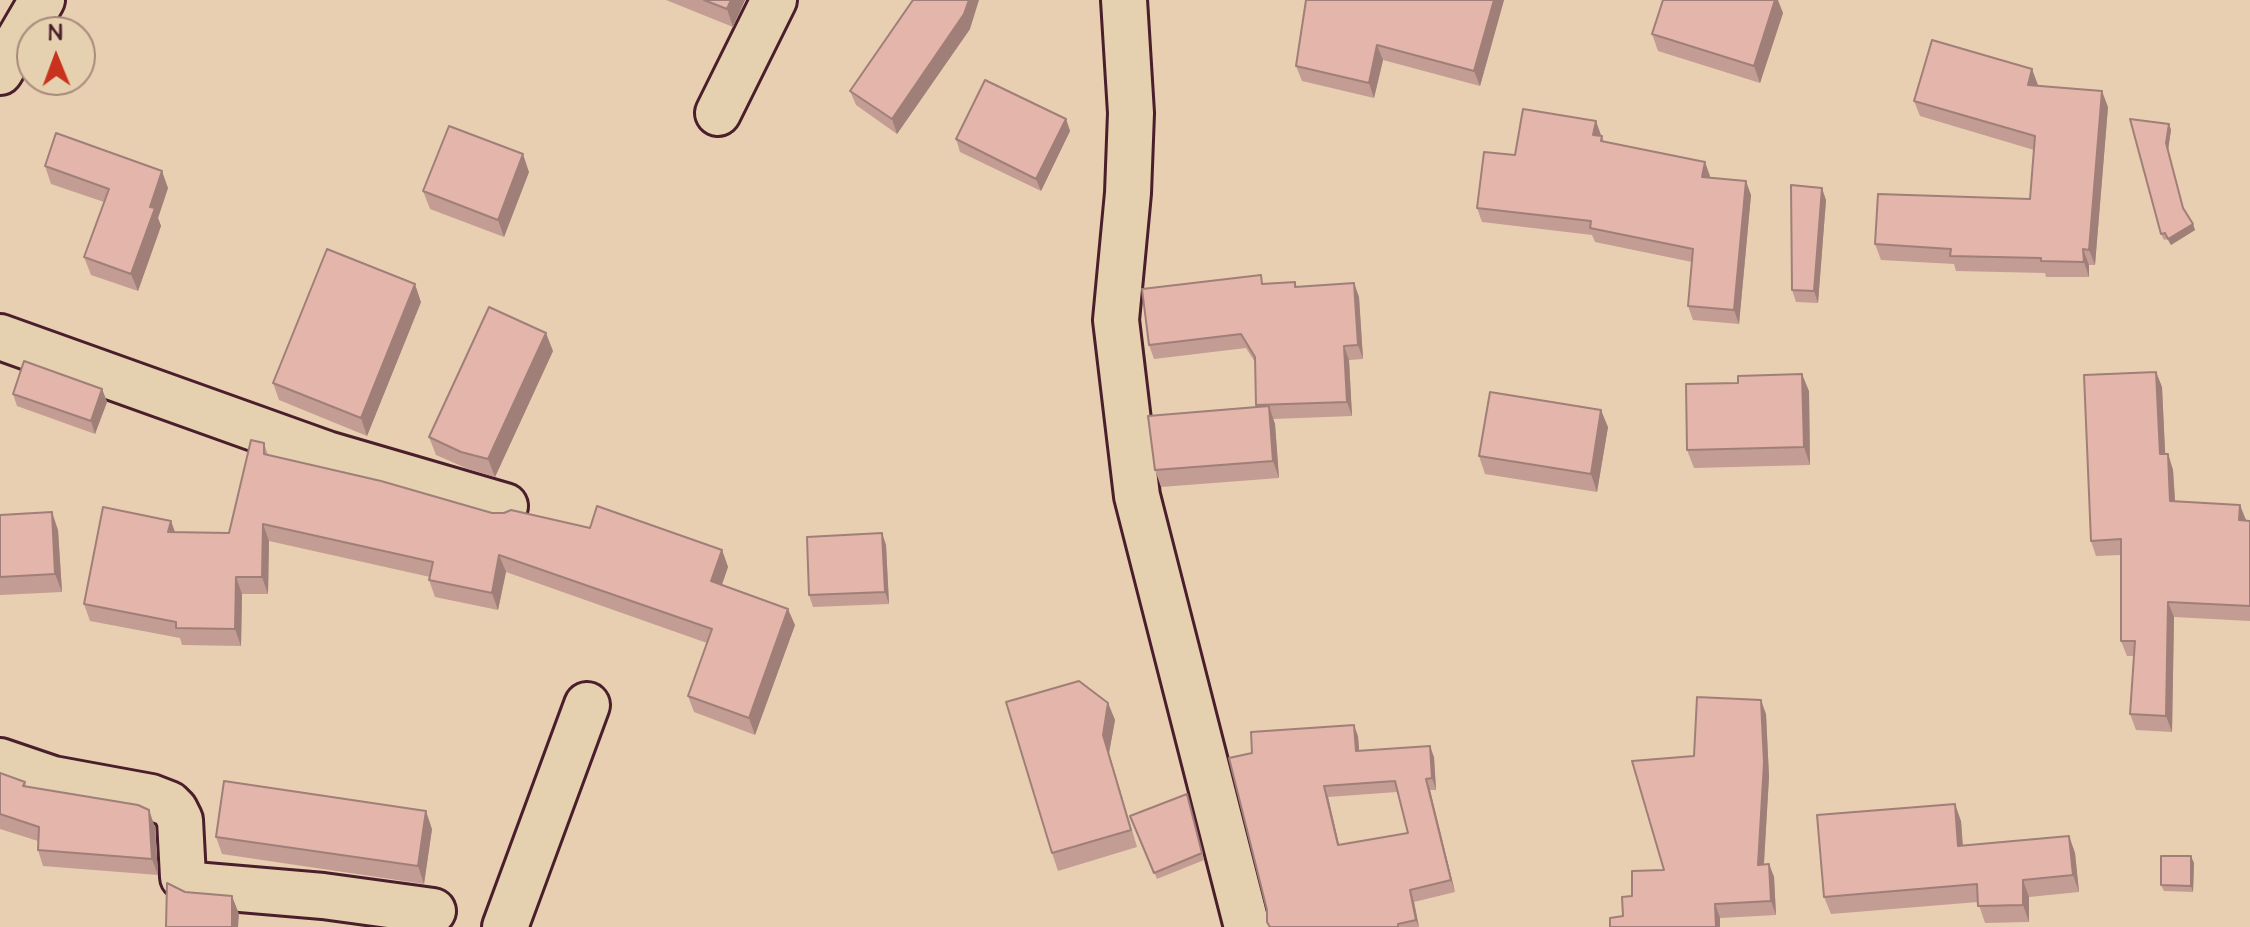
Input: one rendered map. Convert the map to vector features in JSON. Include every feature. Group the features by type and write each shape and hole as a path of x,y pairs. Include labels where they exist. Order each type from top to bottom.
{"street":[{"path":"0,72 42,0"},
{"path":"718,113 774,0"},
{"path":"1124,0 1131,113 1128,193 1116,320 1137,496 1247,927"},
{"path":"0,337 327,454 505,506"},
{"path":"505,927 587,705"},
{"path":"0,761 53,779 151,797 169,804 180,820 183,877 194,885 323,896 433,911"}],"building":[{"path":"704,0 731,0 727,9"},
{"path":"913,0 969,0 964,14 892,119 850,91"},
{"path":"1306,0 1494,0 1474,71 1377,45 1369,83 1296,66"},
{"path":"1663,0 1775,0 1754,66 1652,34"},
{"path":"1932,40 2032,69 2028,85 2102,91 2089,250 2083,249 2084,262 1950,256 1951,249 1875,244 1878,194 2030,199 2035,136 1914,101"},
{"path":"985,80 1066,119 1036,179 956,139"},
{"path":"1523,109 1596,121 1593,135 1602,136 1601,141 1705,162 1702,177 1746,181 1734,310 1688,306 1693,249 1590,228 1591,221 1477,208 1484,152 1515,155"},
{"path":"2130,119 2169,124 2166,143 2183,208 2193,224 2168,239 2165,233 2161,234"},
{"path":"449,126 523,154 498,220 423,191"},
{"path":"56,133 162,171 150,207 155,208 131,274 84,257 109,189 45,166"},
{"path":"1791,185 1822,188 1814,291 1792,290"},
{"path":"327,249 415,284 361,418 273,383"},
{"path":"1261,275 1262,284 1295,282 1295,287 1354,283 1358,345 1344,346 1347,402 1256,405 1255,357 1241,334 1149,345 1142,289"},
{"path":"489,307 546,333 488,459 461,452 429,437"},
{"path":"24,361 102,389 91,421 13,394"},
{"path":"2156,372 2160,454 2168,454 2170,501 2240,505 2239,520 2250,521 2250,606 2168,602 2166,716 2130,714 2135,641 2121,641 2121,539 2091,541 2084,375"},
{"path":"1802,374 1804,447 1687,450 1686,384 1738,383 1738,376"},
{"path":"1490,392 1601,410 1591,474 1479,456"},
{"path":"1269,406 1273,461 1155,470 1148,416"},
{"path":"251,440 264,443 264,454 381,481 492,513 511,510 590,528 597,506 722,550 711,581 788,609 749,718 688,696 712,629 499,555 492,593 429,580 433,562 263,524 262,577 236,577 235,629 176,628 176,622 84,604 103,507 171,521 168,532 229,533"},
{"path":"52,512 55,574 0,577 0,515"},
{"path":"882,533 885,592 809,595 807,537"},
{"path":"1079,681 1108,703 1103,735 1131,830 1052,853 1006,702"},
{"path":"1697,697 1761,700 1764,763 1758,865 1769,864 1771,901 1715,904 1716,927 1610,927 1610,918 1623,916 1622,897 1632,896 1632,871 1664,870 1632,761 1694,756"},
{"path":"1354,725 1356,751 1430,746 1432,778 1426,779 1451,880 1410,890 1416,920 1398,924 1398,927 1270,927 1229,758 1252,753 1251,732","holes":["1395,781 1408,833 1338,845 1324,786"]},
{"path":"0,773 25,782 23,786 138,805 149,810 152,859 38,850 39,827 0,814"},
{"path":"224,781 426,811 418,866 216,837"},
{"path":"1187,794 1202,853 1154,873 1130,816"},
{"path":"1955,804 1958,846 2069,836 2073,875 2023,880 2023,905 1978,906 1977,884 1824,897 1817,815"},
{"path":"2161,856 2191,856 2191,886 2161,885"},
{"path":"167,883 185,892 232,896 232,927 166,927"}]}
